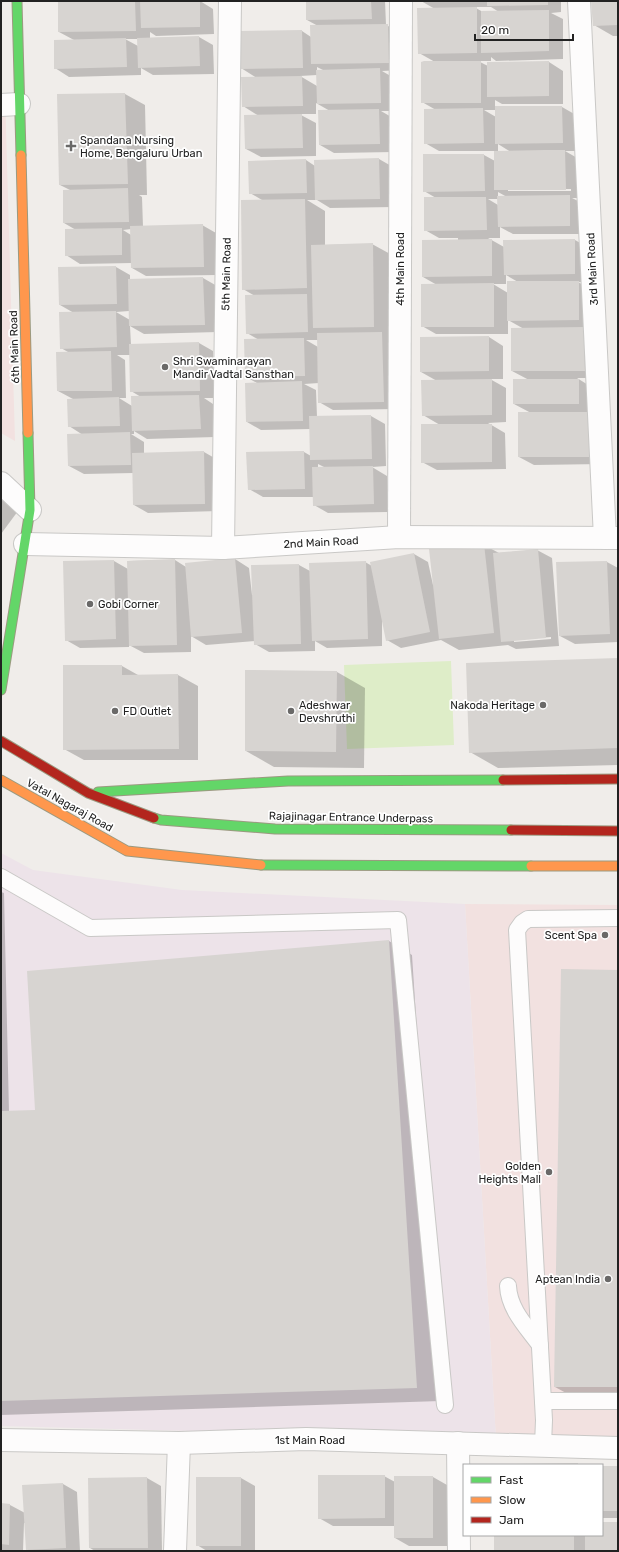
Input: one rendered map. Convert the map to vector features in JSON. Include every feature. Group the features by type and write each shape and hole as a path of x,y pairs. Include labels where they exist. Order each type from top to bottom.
{"main road":[{"name":"6th Main Road","path":"1,690 30,510 10,105 17,1"},
{"name":"Vatal Nagaraj Road","path":"1,741 88,793"},
{"path":"88,793 288,781 618,779"},
{"name":"Vatal Nagaraj Road","path":"1,780 127,851 256,865 618,866"},
{"name":"Rajajinagar Entrance Underpass","path":"88,793 161,820 275,829 618,831"}],"street":[{"name":"5th Main Road","path":"223,548 230,1"},
{"name":"4th Main Road","path":"400,537 401,1"},
{"name":"3rd Main Road","path":"579,1 611,538"},
{"path":"1,483 30,510"},
{"name":"2nd Main Road","path":"25,544 223,548 400,537 611,538"},
{"name":"1st Main Road","path":"1,1440 179,1443 306,1439 618,1448"},
{"path":"175,1551 179,1443"},
{"path":"458,1443 459,1551"}],"lane":[{"path":"1,877 90,928 398,920 445,1405"},
{"path":"543,1445 543,1401 517,930 528,918 618,918"},
{"path":"508,1286 509,1297 514,1308 540,1345"},
{"path":"543,1401 618,1401"}],"shaded area":[{"path":"1,94 5,94 15,441 1,433"},
{"path":"1,853 33,870 182,890 465,904 496,1439 1,1426"},
{"name":"Golden Heights Mall","path":"465,904 618,905 618,1439 496,1439"}],"green space":[{"path":"451,661 454,745 347,749 344,665"}],"building":[{"path":"58,1 135,1 136,31 58,32"},
{"path":"140,1 200,1 200,27 141,28"},
{"path":"306,1 371,1 372,19 306,20"},
{"path":"487,1 548,1 548,5 487,6"},
{"path":"591,1 618,1 618,25 593,26"},
{"path":"477,7 477,53 418,54 417,8"},
{"path":"549,10 549,51 481,53 481,11"},
{"path":"388,24 389,63 311,64 310,25"},
{"path":"302,30 303,68 240,69 239,31"},
{"path":"199,36 200,66 138,68 137,38"},
{"path":"126,38 127,67 54,69 54,40"},
{"path":"481,61 481,103 421,103 421,62"},
{"path":"549,61 549,96 487,97 487,62"},
{"path":"380,68 381,103 317,104 316,70"},
{"path":"302,76 303,106 242,107 241,77"},
{"path":"125,93 128,184 59,185 57,94"},
{"path":"495,106 562,106 563,143 495,144"},
{"path":"483,108 484,143 424,144 424,109"},
{"path":"379,109 380,144 319,145 318,110"},
{"path":"302,114 303,148 245,149 244,115"},
{"path":"565,150 566,190 494,190 494,151"},
{"path":"423,154 484,154 485,191 423,192"},
{"path":"379,158 380,199 315,200 314,160"},
{"path":"306,159 307,193 249,194 248,161"},
{"path":"128,188 129,222 63,223 63,190"},
{"path":"570,195 570,226 498,227 497,196"},
{"path":"424,197 486,197 487,230 424,231"},
{"path":"305,199 307,288 242,290 241,200"},
{"path":"203,224 204,267 131,268 130,226"},
{"path":"122,228 122,255 65,256 65,229"},
{"path":"492,239 492,276 422,277 422,240"},
{"path":"575,239 575,274 504,275 503,240"},
{"path":"373,243 374,327 313,328 311,245"},
{"path":"116,266 117,304 59,305 58,267"},
{"path":"203,277 205,325 129,326 128,279"},
{"path":"507,281 579,281 579,320 507,321"},
{"path":"494,283 494,327 421,327 421,284"},
{"path":"307,294 308,332 246,334 245,295"},
{"path":"116,311 117,347 60,349 59,312"},
{"path":"584,327 585,371 511,371 511,328"},
{"path":"382,332 384,402 318,403 317,333"},
{"path":"489,336 489,371 420,372 420,337"},
{"path":"304,338 305,376 245,377 244,339"},
{"name":"Shri Swaminarayan Mandir Vadtal Sansthan","path":"199,342 200,391 130,392 129,344"},
{"path":"111,351 112,391 57,391 56,352"},
{"path":"492,379 492,415 422,416 421,380"},
{"path":"513,379 579,379 579,404 513,404"},
{"path":"302,381 303,421 246,422 245,383"},
{"path":"199,395 201,429 132,431 131,396"},
{"path":"119,397 120,426 68,427 67,399"},
{"path":"518,412 589,412 589,457 518,457"},
{"path":"371,415 372,459 310,460 309,416"},
{"path":"421,424 492,424 492,462 421,463"},
{"path":"130,432 131,465 68,466 67,434"},
{"path":"204,451 205,504 133,505 132,453"},
{"path":"304,451 305,489 248,490 246,452"},
{"path":"373,466 374,504 313,506 312,467"},
{"path":"484,544 494,633 439,639 429,549"},
{"path":"538,549 546,638 501,642 493,553"},
{"path":"414,553 430,632 386,641 370,562"},
{"path":"235,558 242,633 191,637 185,563"},
{"path":"175,559 177,645 129,646 127,561"},
{"path":"114,560 116,639 65,641 63,561"},
{"path":"366,561 368,639 312,641 309,563"},
{"path":"607,561 610,634 559,636 556,562"},
{"path":"299,564 301,644 254,645 251,565"},
{"name":"Nakoda Heritage","path":"618,658 618,748 469,753 466,663"},
{"path":"63,665 122,665 122,675 178,674 179,749 63,750"},
{"name":"Adeshwar Devshruthi","path":"245,670 337,671 336,752 245,751"},
{"path":"389,940 417,1388 1,1401 1,1111 35,1110 27,971"},
{"path":"561,969 618,970 618,1387 554,1387"},
{"path":"578,1463 578,1464 516,1464"},
{"path":"603,1466 618,1466 618,1511 603,1511"},
{"path":"318,1475 385,1475 385,1518 318,1519"},
{"path":"394,1476 433,1476 433,1538 394,1538"},
{"path":"147,1477 148,1548 89,1548 88,1478"},
{"path":"196,1477 241,1477 241,1546 196,1546"},
{"path":"63,1483 66,1548 26,1550 22,1485"},
{"path":"1,1503 10,1504 9,1545 1,1544"},
{"path":"603,1522 618,1522 618,1551 585,1551 585,1536 603,1536"},
{"path":"494,1536 574,1536 574,1551 494,1551"}],"traffic: fast":[{"path":"17,1 21,155"},
{"path":"1,690 30,510 28,433"},
{"path":"98,792 288,781 503,780"},
{"path":"154,818 161,820 275,829 511,830"},
{"path":"261,865 531,866"}],"traffic: slow":[{"path":"21,155 28,433"},
{"path":"1,780 127,851 261,865"},
{"path":"531,866 618,866"}],"traffic: jam":[{"path":"1,741 88,793 154,818"},
{"path":"503,780 618,779"},
{"path":"511,830 618,831"}],"place":[{"name":"Spandana Nursing Home, Bengaluru Urban","path":"71,146"},
{"name":"Shri Swaminarayan Mandir Vadtal Sansthan","path":"165,367"},
{"name":"Gobi Corner","path":"90,604"},
{"name":"Nakoda Heritage","path":"543,705"},
{"name":"FD Outlet","path":"115,711"},
{"name":"Adeshwar Devshruthi","path":"291,711"},
{"name":"Scent Spa","path":"605,935"},
{"name":"Golden Heights Mall","path":"549,1172"},
{"name":"Aptean India","path":"608,1279"}]}
